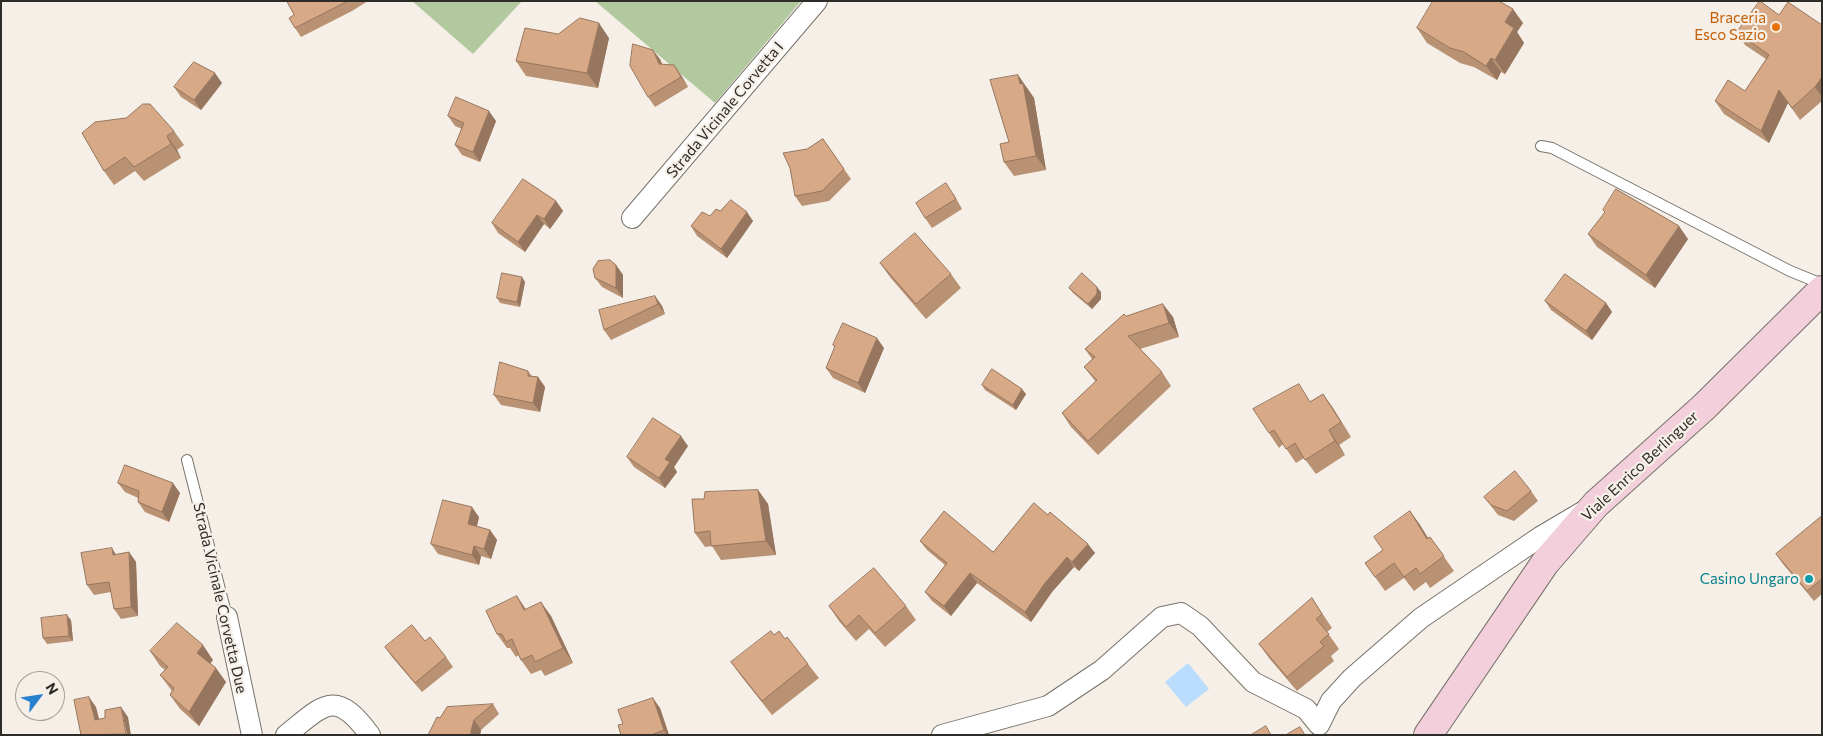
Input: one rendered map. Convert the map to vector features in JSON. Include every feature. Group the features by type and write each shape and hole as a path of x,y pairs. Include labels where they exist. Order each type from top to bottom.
{"main road":[{"name":"Viale Enrico Berlinguer","path":"1428,735 1544,563 1596,504 1704,407 1822,290"}],"street":[{"name":"Strada Vicinale Corvetta I","path":"632,218 817,1"},
{"path":"1321,730 1331,701 1352,678 1421,618 1540,537 1596,504"},
{"path":"942,735 1048,706 1102,670 1162,616 1181,613 1200,626 1253,682 1306,709 1321,730"},
{"name":"Strada Vicinale Corvetta Due","path":"226,617 252,735"},
{"path":"286,735 320,707 336,704 347,708 370,735"}],"lane":[{"path":"1541,146 1552,148 1790,271 1822,284"},
{"name":"Strada Vicinale Corvetta Due","path":"187,460 226,617"}],"green space":[{"path":"412,1 522,1 473,54"},
{"path":"595,1 801,1 715,103"}],"water":[{"path":"1188,663 1209,689 1186,707 1165,682"}],"building":[{"path":"287,1 348,1 295,28 289,18 294,15"},
{"path":"1433,1 1499,1 1513,9 1505,22 1514,28 1495,60 1491,58 1486,66 1464,52 1450,48 1417,28"},
{"path":"1760,1 1779,15 1788,2 1822,25 1822,77 1815,87 1792,108 1779,90 1761,131 1715,101 1728,80 1745,91 1769,55 1737,32"},
{"path":"580,18 599,23 587,73 516,61 525,28 558,34"},
{"path":"633,44 653,50 659,64 674,65 681,77 648,97 630,66"},
{"path":"194,62 215,73 194,100 174,87"},
{"path":"1018,75 1020,84 1023,83 1036,156 1004,162 1000,144 1009,142 990,80"},
{"path":"456,97 489,111 473,152 455,145 464,123 448,116"},
{"path":"143,104 150,104 174,131 167,136 171,144 134,167 125,157 104,171 82,133 95,122 126,118"},
{"path":"823,139 844,169 822,191 795,196 790,168 783,153 807,149"},
{"path":"523,179 556,201 544,219 537,215 518,242 492,223"},
{"path":"946,183 956,199 925,218 916,203"},
{"path":"1616,189 1679,226 1646,275 1588,234 1605,212 1603,210"},
{"path":"731,200 747,212 721,249 691,226 702,212 710,216 716,209 720,211"},
{"path":"915,233 951,274 916,304 880,263"},
{"path":"610,260 616,265 616,288 595,278 593,269 598,261"},
{"path":"502,273 522,277 517,302 497,298"},
{"path":"1082,273 1097,287 1097,294 1088,304 1069,288"},
{"path":"1565,274 1606,303 1586,331 1545,301"},
{"path":"655,296 658,304 604,330 599,310"},
{"path":"1163,304 1169,323 1128,336 1162,372 1088,441 1062,413 1097,380 1084,367 1095,357 1085,349 1124,314 1126,316"},
{"path":"843,323 877,338 858,383 826,368 835,346 833,345"},
{"path":"500,362 528,371 528,376 538,377 533,403 494,395"},
{"path":"992,369 1022,389 1013,405 982,385"},
{"path":"1299,384 1310,402 1323,394 1341,422 1329,430 1335,441 1305,460 1295,443 1286,449 1274,430 1269,433 1253,409"},
{"path":"653,418 681,436 665,459 670,462 659,478 627,457"},
{"path":"125,465 173,483 162,512 138,502 139,491 118,483"},
{"path":"1515,471 1531,491 1507,511 1491,505 1484,497"},
{"path":"758,490 766,541 711,546 710,531 695,533 692,499 704,499 705,492"},
{"path":"443,500 472,507 468,524 490,530 484,549 474,546 472,555 431,544"},
{"path":"1034,503 1048,515 1050,512 1088,544 1072,562 1067,557 1045,583 1025,612 970,573 944,606 925,592 947,563 920,541 944,511 993,552"},
{"path":"1410,511 1427,539 1430,537 1444,556 1420,574 1416,568 1404,577 1394,563 1375,577 1365,563 1383,550 1374,537"},
{"name":"Casino Ungaro","path":"1822,516 1822,579 1807,591 1776,554"},
{"path":"112,548 113,555 129,552 131,607 114,609 109,582 87,585 81,553"},
{"path":"874,568 906,606 875,633 859,615 846,627 829,606"},
{"path":"517,596 524,610 541,602 563,648 535,662 532,655 521,660 512,639 506,642 502,634 497,634 486,611"},
{"path":"1312,598 1322,614 1316,619 1329,634 1320,642 1324,646 1287,677 1259,644"},
{"path":"67,615 69,636 43,638 41,618"},
{"path":"177,623 203,645 197,653 216,668 189,712 170,695 174,688 160,675 168,667 150,651"},
{"path":"412,625 425,641 430,637 446,657 415,683 385,647"},
{"path":"771,631 774,635 779,631 785,639 787,637 808,664 762,701 731,662"},
{"path":"89,697 95,720 105,718 105,710 121,707 126,734 81,735 74,700"},
{"path":"653,698 664,730 651,735 621,735 618,725 623,724 618,710"},
{"path":"493,704 474,720 471,735 428,735 437,717 440,718 447,707"},
{"path":"1266,726 1271,735 1251,735"},
{"path":"1300,727 1305,735 1286,735"}],"place":[{"name":"Braceria Esco Sazio","path":"1776,27"},
{"name":"Casino Ungaro","path":"1809,579"}]}
